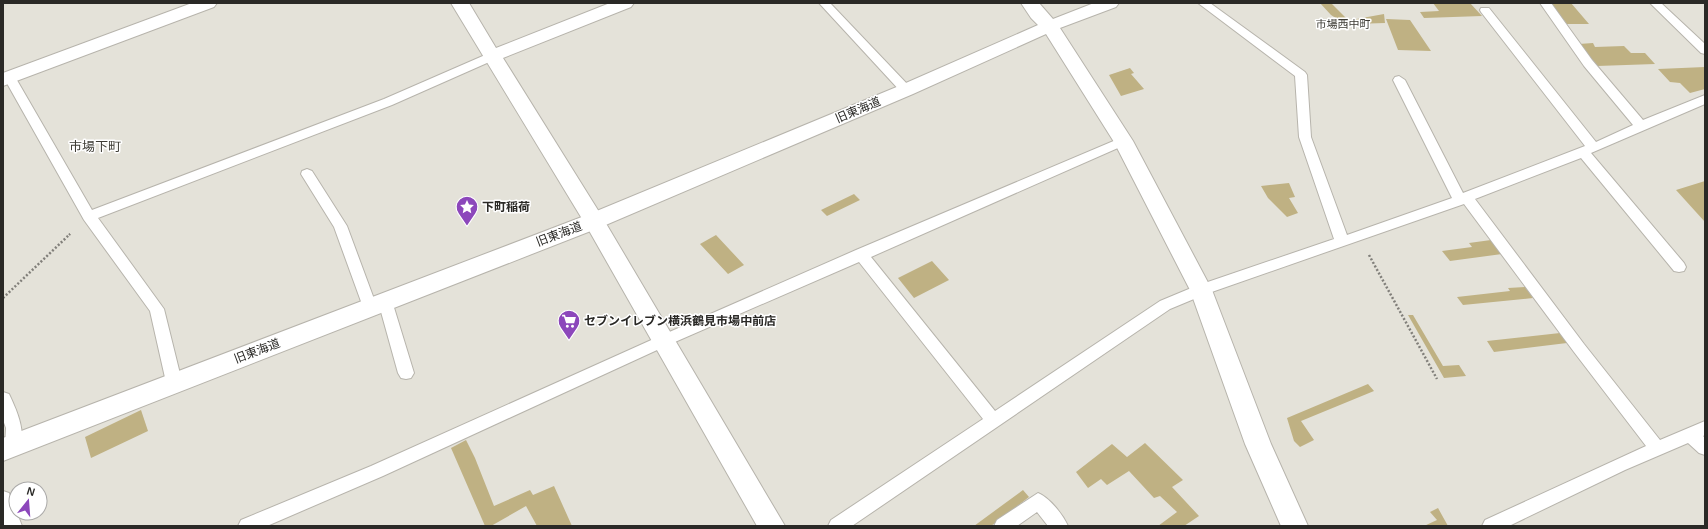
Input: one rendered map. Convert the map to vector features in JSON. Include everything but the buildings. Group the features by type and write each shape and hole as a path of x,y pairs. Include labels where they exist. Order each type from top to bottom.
{"street":[{"path":"6,79 208,3"},
{"path":"460,3 594,221 772,526"},
{"path":"492,56 624,3"},
{"path":"1030,3 1037,14 1050,26 1123,141 1201,290 1258,444 1296,526"},
{"name":"旧東海道","path":"8,448 174,382 594,221 906,90 1050,26 1110,3"}],"lane":[{"path":"824,3 906,90"},
{"path":"1203,3 1301,75 1305,137 1342,241"},
{"path":"1545,3 1588,63 1641,126"},
{"path":"1655,3 1705,50"},
{"path":"1485,10 1588,150 1679,267"},
{"path":"89,216 388,102 492,56"},
{"path":"6,79 89,216 157,309 174,382"},
{"path":"1399,80 1463,198 1578,348 1658,449"},
{"path":"837,526 1165,305 1201,290 1463,198 1588,150 1705,99"},
{"path":"247,526 377,471 663,341 1123,141"},
{"path":"307,174 340,226 377,304 406,373"},
{"path":"861,254 994,420"},
{"path":"3,400 14,428 8,448"},
{"path":"1503,524 1619,465 1698,431 1705,448"},
{"path":"3,499 13,526"},
{"path":"1003,526 1038,502 1059,526"}],"path":[{"path":"3,298 89,216"},
{"path":"1358,236 1437,379"}],"shaded area":[{"path":"1320,3 1331,3 1348,20 1342,22 1331,15"},
{"path":"1433,3 1470,3 1482,16 1424,18 1420,12 1439,11"},
{"path":"1550,3 1571,3 1589,24 1567,24"},
{"path":"1384,14 1385,23 1354,24 1351,20"},
{"path":"1386,19 1410,20 1431,51 1398,50"},
{"path":"1593,43 1595,47 1624,46 1631,53 1645,53 1655,64 1597,66 1579,44"},
{"path":"1705,67 1705,89 1690,93 1680,83 1670,82 1658,69"},
{"path":"1130,68 1134,73 1131,74 1144,89 1121,96 1109,75"},
{"path":"1705,181 1705,222 1676,190"},
{"path":"1289,183 1295,197 1289,198 1298,213 1287,217 1268,198 1261,186"},
{"path":"854,194 860,200 827,216 821,210"},
{"path":"716,235 744,265 728,274 700,244"},
{"path":"1491,240 1502,254 1450,261 1442,251 1472,247 1469,243"},
{"path":"932,261 949,280 914,298 898,278"},
{"path":"1525,287 1533,298 1463,305 1457,297 1510,291 1508,288"},
{"path":"1408,315 1413,315 1443,366 1459,365 1466,376 1444,378"},
{"path":"1560,333 1567,343 1494,352 1487,341"},
{"path":"1368,384 1374,391 1301,421 1314,440 1300,447 1294,441 1287,418"},
{"path":"141,410 148,431 91,458 85,437"},
{"path":"466,440 475,458 494,506 530,490 533,495 554,486 572,526 537,526 526,506 491,526 485,526 451,448"},
{"path":"1145,443 1183,480 1172,487 1199,516 1184,526 1158,526 1177,512 1160,496 1154,498 1129,471 1107,485 1101,479 1088,488 1076,472 1112,444 1127,457"},
{"path":"1023,490 1029,497 991,526 974,526"},
{"path":"1438,508 1448,526 1424,526 1437,520 1430,512"}],"place":[{"name":"下町稲荷","path":"467,226"},
{"name":"セブンイレブン横浜鶴見市場中前店","path":"569,340"}],"district":[{"name":"市場西中町","path":"1343,24"},
{"name":"市場下町","path":"95,146"}]}
